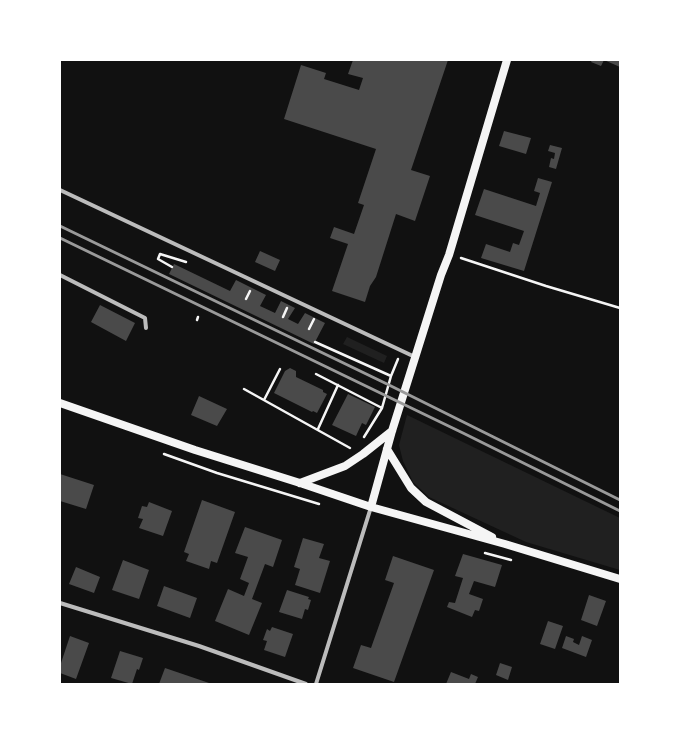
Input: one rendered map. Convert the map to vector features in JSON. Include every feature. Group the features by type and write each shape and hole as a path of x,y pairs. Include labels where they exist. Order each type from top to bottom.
{"main road":[{"path":"371,507 392,431 441,275 449,255 507,60"},
{"path":"60,403 196,450 371,507 505,544 620,579"},
{"path":"300,483 345,466 392,431"},
{"path":"387,449 411,488 426,502 505,544"}],"street":[{"path":"60,190 415,357"},
{"path":"60,275 145,318 146,328"},
{"path":"316,684 371,507"},
{"path":"60,603 199,646 306,684"}],"path":[{"path":"172,267 158,259 160,254 188,263"},
{"path":"449,255 620,308"},
{"path":"246,299 252,288"},
{"path":"283,317 289,305"},
{"path":"309,329 315,318"},
{"path":"315,342 391,376"},
{"path":"316,374 382,408 391,376 398,359"},
{"path":"264,400 280,369"},
{"path":"318,429 338,385"},
{"path":"244,389 352,449"},
{"path":"482,552 512,561"}],"shaded area":[{"path":"347,337 387,356 384,363 343,344"},
{"path":"407,415 620,518 620,570 526,542 429,497 413,482 403,461 399,445"}],"building":[{"path":"353,60 448,60 411,170 430,176 415,221 396,214 376,277 370,286 365,302 332,291 348,244 330,238 334,227 354,234 364,205 358,203 376,149 284,119 301,65 326,73 324,79 359,90 363,78 348,74"},
{"path":"592,60 604,60 601,66 591,62"},
{"path":"604,60 620,60 620,67"},
{"path":"504,131 531,138 526,154 499,146"},
{"path":"550,145 562,148 556,169 549,167 551,158 554,159 555,153 548,151"},
{"path":"538,178 552,182 524,271 481,258 486,244 510,252 513,243 519,245 524,231 475,215 484,189 536,206 540,193 534,191"},
{"path":"260,251 280,260 275,271 255,262"},
{"path":"174,264 230,291 236,280 266,295 260,306 275,313 281,301 295,308 288,319 298,324 305,313 325,323 314,344 169,274"},
{"path":"100,305 135,323 126,341 91,322"},
{"path":"290,368 296,371 296,377 323,390 323,392 327,394 317,413 312,412 274,393 285,371"},
{"path":"348,394 375,407 366,425 362,423 356,436 332,425"},
{"path":"199,396 227,409 217,426 191,415"},
{"path":"60,474 94,485 86,509 60,501"},
{"path":"202,500 235,512 217,563 211,561 209,569 186,561 189,554 184,552"},
{"path":"149,502 172,511 163,536 139,528 143,519 138,518 142,506 147,507"},
{"path":"245,527 282,540 273,567 265,564 252,599 262,603 249,635 215,621 228,589 244,596 249,583 240,579 248,557 235,553"},
{"path":"303,538 324,544 319,558 330,561 320,593 295,585 300,569 294,567"},
{"path":"463,554 502,565 495,587 474,581 469,594 483,599 479,611 475,610 472,617 447,607 449,602 455,603 463,578 455,576"},
{"path":"393,556 434,570 394,682 353,668 361,645 371,648 394,583 385,580"},
{"path":"123,560 149,570 139,599 112,590"},
{"path":"76,567 100,577 94,593 69,584"},
{"path":"164,586 197,598 190,618 157,606"},
{"path":"287,590 309,597 308,599 311,600 308,610 305,609 302,619 279,612"},
{"path":"589,595 606,601 597,626 581,620"},
{"path":"548,621 563,626 555,649 540,644"},
{"path":"272,627 293,634 285,657 264,650 267,641 263,640 267,629 270,631"},
{"path":"70,636 89,643 76,679 60,673 60,666"},
{"path":"566,636 574,639 573,642 579,645 582,636 592,640 586,657 562,648"},
{"path":"120,651 143,658 139,670 137,669 132,684 111,678"},
{"path":"500,663 512,667 508,680 496,675"},
{"path":"165,668 212,684 159,684"},
{"path":"451,672 469,679 471,674 478,677 475,684 446,684"}],"railway":[{"path":"60,226 389,385 620,500"},
{"path":"60,238 465,434 620,511"}]}
